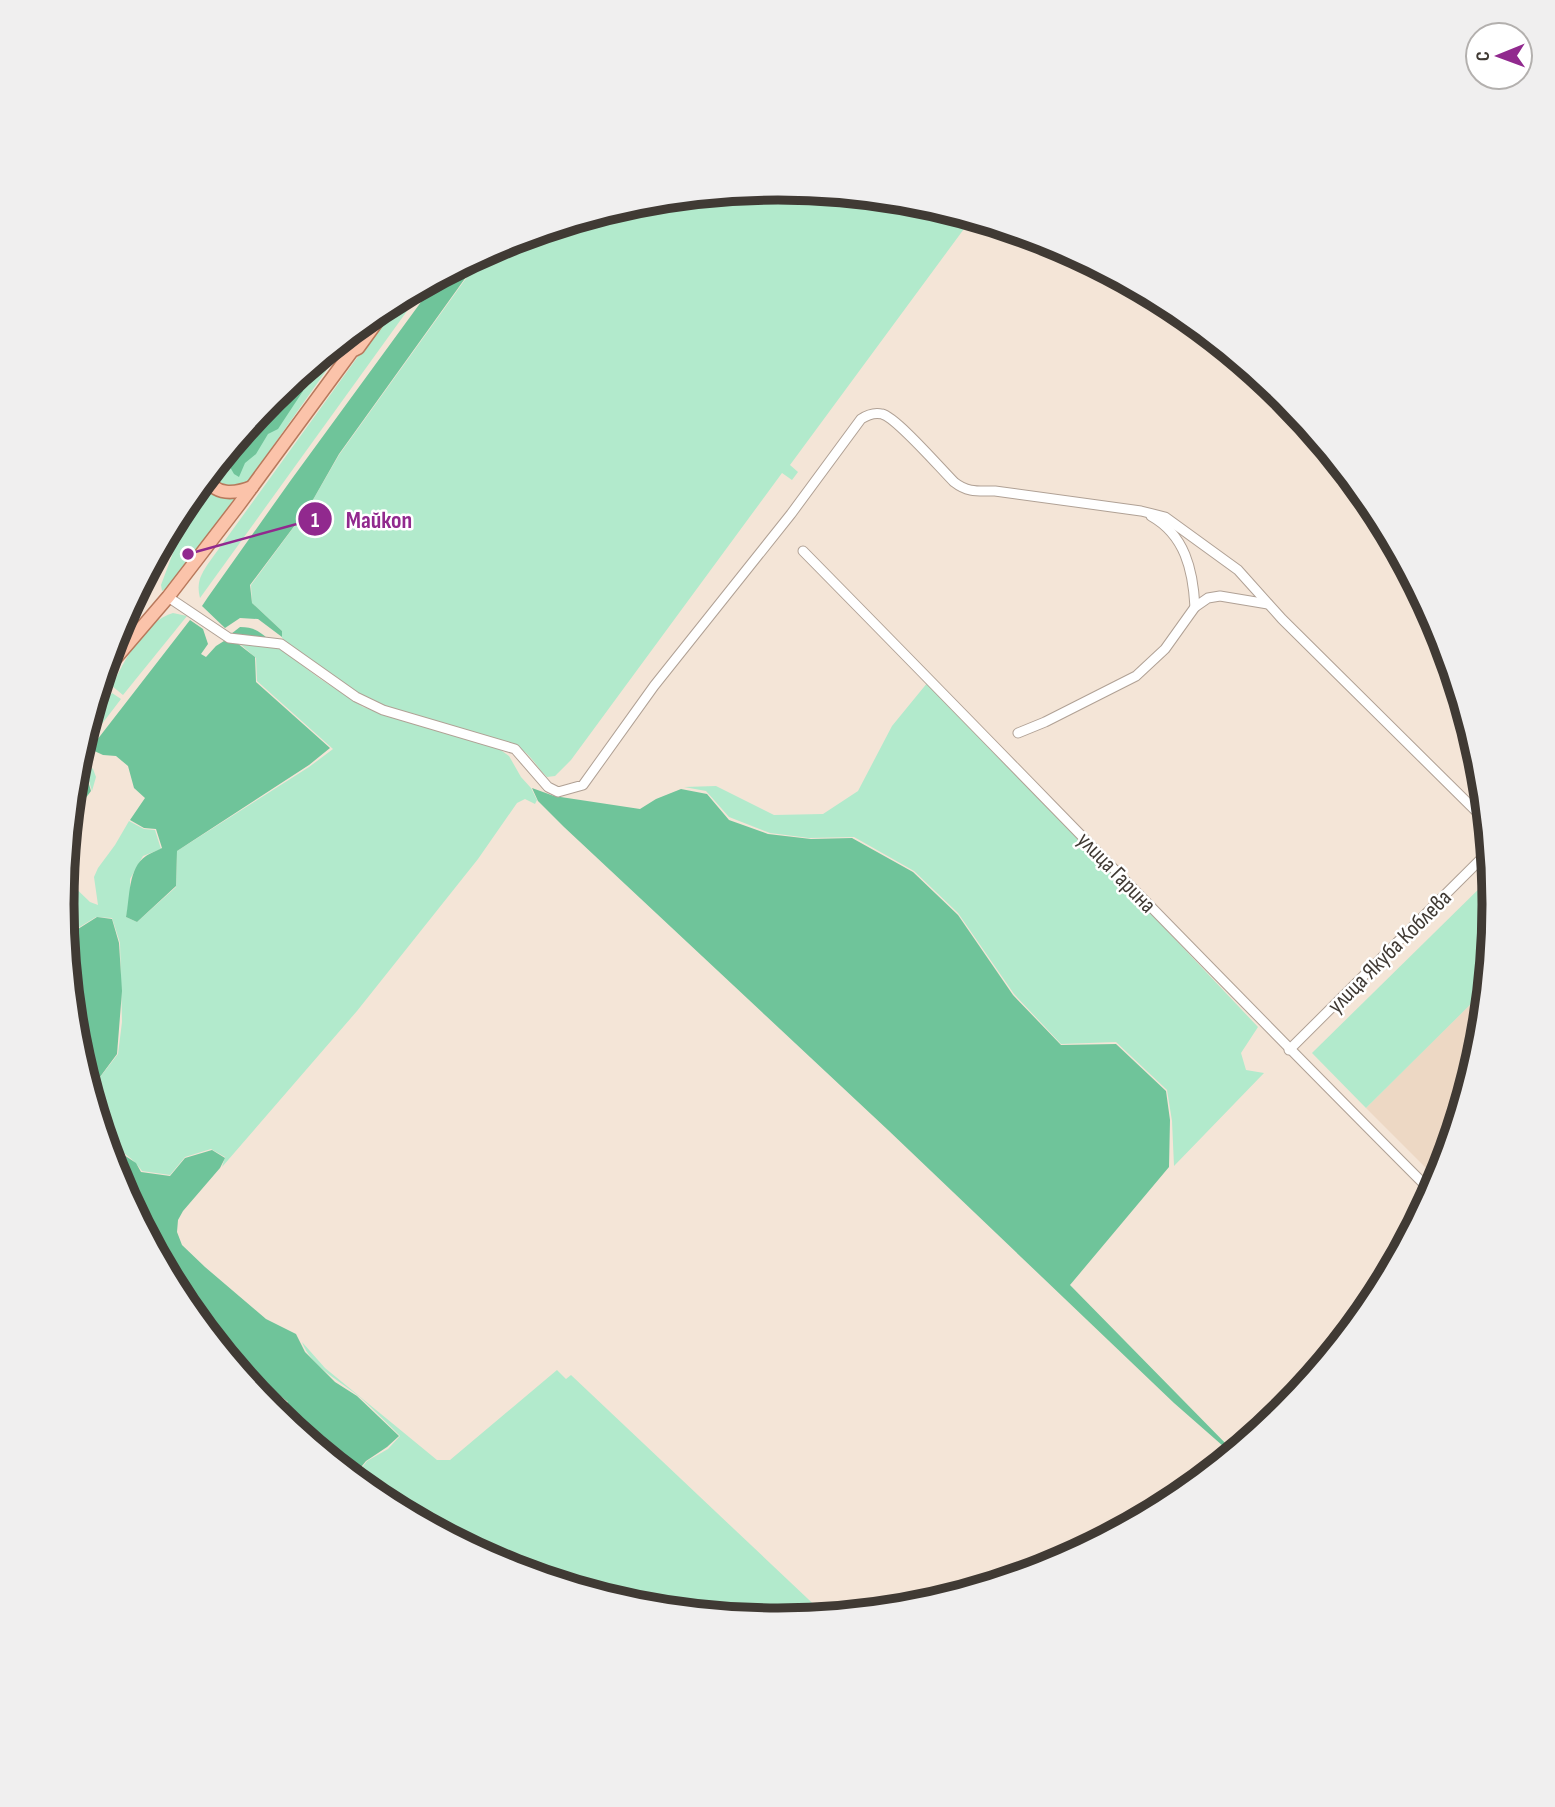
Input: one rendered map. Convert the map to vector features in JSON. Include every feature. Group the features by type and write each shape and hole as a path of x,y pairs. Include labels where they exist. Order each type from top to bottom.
{"main road":[{"path":"352,351 358,348 373,327"},
{"path":"121,649 168,597 252,487 352,351 357,339"},
{"path":"211,486 223,492 252,487"}],"street":[{"path":"168,597 229,638 281,644 356,697 383,710 515,749 548,786 558,792 583,785 654,686 791,514 861,419 879,413 886,415 902,429 963,489 1139,510 1165,517 1238,570 1475,810"},
{"path":"1139,510 1166,526 1179,541 1189,562 1195,607"},
{"name":"улица Гарина","path":"803,551 1289,1050 1423,1183"},
{"path":"1018,733 1136,676 1165,649 1195,607 1208,598 1220,596 1270,605"},
{"name":"улица Якуба Коблева","path":"1289,1050 1480,860"}],"shaded area":[{"path":"1474,1001 1458,1086 1429,1171 1366,1108"}],"green space":[{"path":"731,201 824,201 915,213 967,225 790,465 798,472 792,480 782,473 571,760 555,776 547,777 529,756 513,745 392,709 357,693 282,638 282,631 252,603 251,585 310,505 339,455 473,269 551,237 640,213"},
{"path":"471,270 339,454 310,505 250,585 252,603 282,631 282,637 258,619 240,618 225,628 202,606 427,293"},
{"path":"414,301 200,598 200,578 386,318"},
{"path":"338,354 246,484 225,487 215,480 248,439 313,374"},
{"path":"301,385 303,391 278,429 268,434 256,454 245,463 239,477 228,464 248,439"},
{"path":"208,490 217,496 239,499 167,588 162,591 161,585 183,527"},
{"path":"173,613 187,616 123,695 112,686 122,665 145,633 163,617"},
{"path":"190,620 203,629 208,644 201,654 206,657 224,641 237,643 255,657 256,682 330,748 309,765 177,851 176,886 137,922 126,917 133,875 140,861 162,848 156,829 144,828 130,820 145,798 134,788 128,766 116,756 103,755 91,748"},
{"path":"240,627 256,630 268,639 231,634"},
{"path":"239,643 279,648 363,707 495,746 509,756 537,800 535,804 525,799 517,803 478,859 357,1011 222,1167 225,1157 211,1149 185,1157 170,1175 142,1171 118,1149 96,1082 118,1054 122,1022 120,943 112,918 96,917 78,928 74,926 74,887 90,902 98,905 94,877 129,821 144,829 155,830 161,849 143,856 130,879 126,917 137,922 176,887 177,851 333,749 257,681 256,658"},
{"path":"928,682 1258,1027 1241,1053 1246,1070 1264,1073 1174,1166 1172,1121 1167,1090 1116,1042 1061,1044 1014,994 958,913 914,871 854,837 809,838 770,833 729,817 706,791 684,787 716,786 774,815 823,814 858,791 892,726"},
{"path":"112,693 121,699 94,734 103,703"},
{"path":"87,764 96,777 92,791 85,776"},
{"path":"85,777 91,791 81,804"},
{"path":"532,788 554,796 640,809 681,789 707,794 729,820 768,834 811,839 852,838 913,872 958,915 1013,995 1061,1045 1116,1044 1166,1091 1170,1120 1169,1167 1070,1285 1227,1445 1224,1447 1174,1403 538,801"},
{"path":"1481,887 1480,950 1474,1001 1366,1108 1312,1053"},
{"path":"97,917 112,919 119,943 122,991 117,1054 96,1082 80,995 75,927 78,929"},
{"path":"212,1150 225,1158 178,1220 177,1232 182,1245 266,1319 296,1334 305,1352 335,1382 357,1396 399,1436 359,1469 313,1433 285,1406 288,1402 248,1368 192,1295 146,1215 119,1152 136,1163 141,1172 170,1176 185,1158"},
{"path":"302,1342 325,1368 437,1460 450,1460 557,1370 566,1379 571,1375 816,1606 731,1606 640,1594 551,1570 466,1535 425,1513 360,1470 367,1461 388,1449 400,1436 306,1351"}],"place":[{"name":"Майкоп","path":"188,554"}]}
